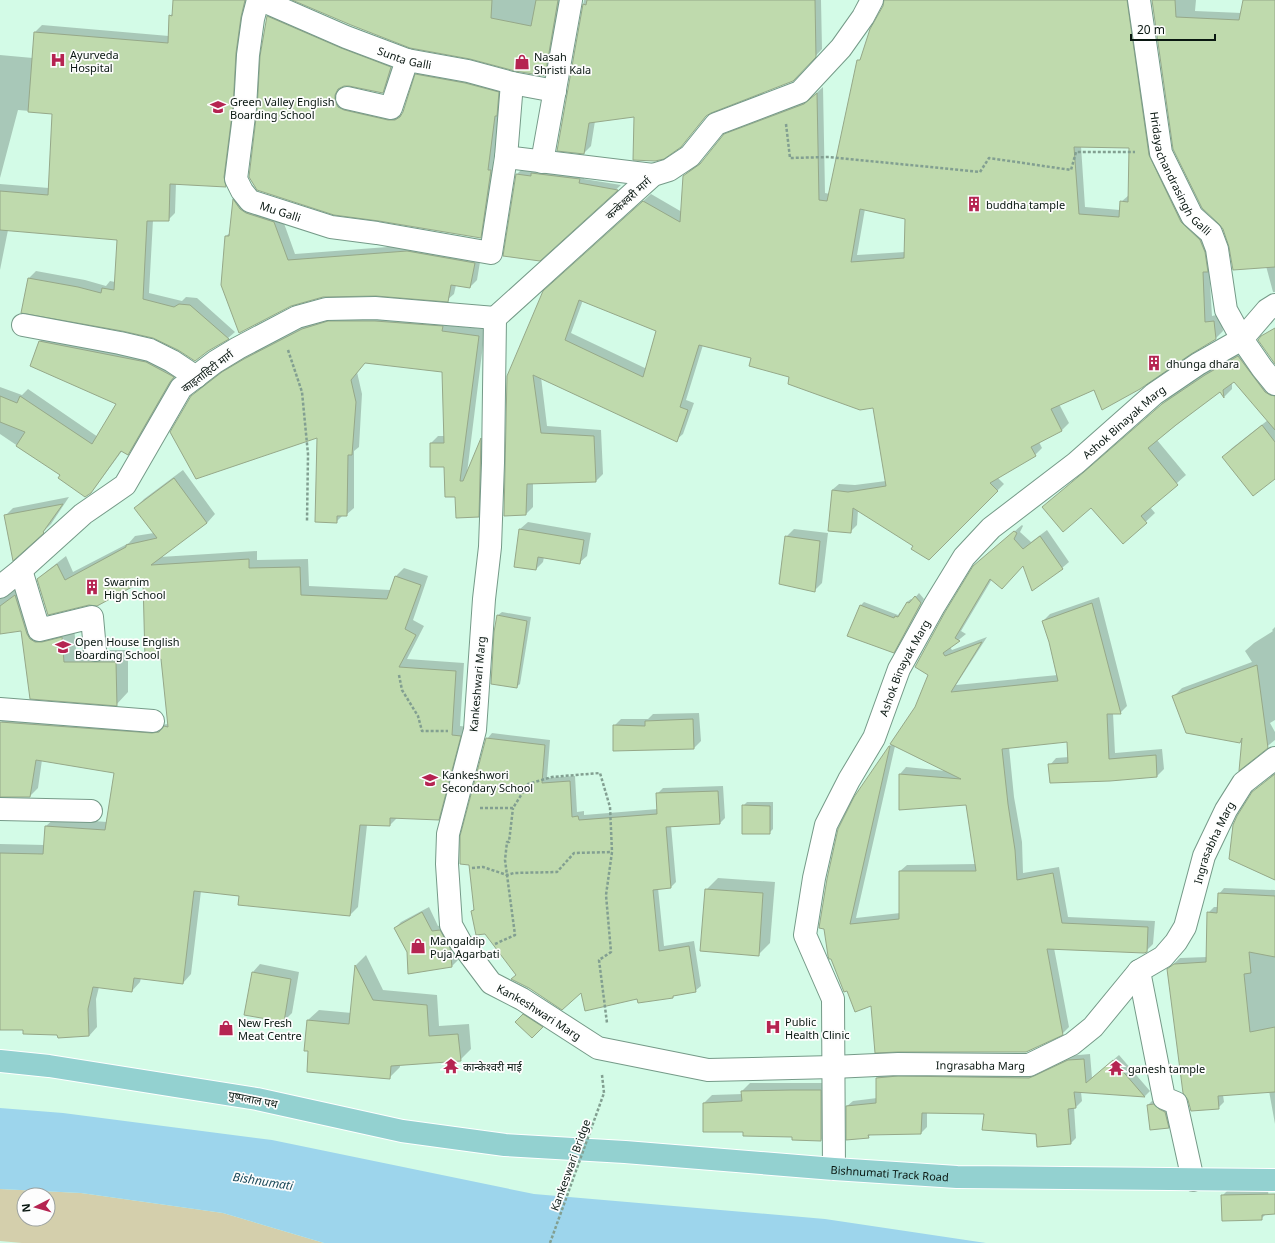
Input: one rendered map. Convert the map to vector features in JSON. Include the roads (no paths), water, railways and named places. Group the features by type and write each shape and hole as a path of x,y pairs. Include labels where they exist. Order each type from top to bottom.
{"main road":[{"name":"पुष्पलाल पथ","path":"0,1061 49,1066 249,1098 402,1131 505,1145"},
{"name":"Bishnumati Track Road","path":"505,1145 625,1152 834,1169 957,1177 1275,1180"}],"street":[{"name":"Mu Galli","path":"258,0 253,19 248,55 245,108 236,179 242,191 250,201 331,227 376,233 491,253 506,157"},
{"name":"Sunta Galli","path":"262,0 346,37 407,60 468,71 512,83 555,91"},
{"path":"542,162 571,0"},
{"name":"कन्केश्वरी मार्ग","path":"495,318 653,175 669,170 690,156 716,124 800,92 841,48 863,17 872,0"},
{"name":"Hridayachandrasingh Galli","path":"1139,0 1161,153 1192,216 1211,233 1217,249 1226,310 1242,339 1275,384"},
{"path":"347,98 391,108 407,60"},
{"path":"512,83 506,157 653,175"},
{"name":"Ashok Binayak Marg","path":"834,1169 833,999 805,935 814,878 826,825 849,780 874,738 899,669 921,628 964,556 991,528 1076,463 1154,394 1198,364 1242,339 1267,310 1275,305"},
{"name":"काइताहिटी मार्ग","path":"0,587 22,570 83,514 125,485 181,388 215,362 238,348 297,317 326,310 375,308 495,318"},
{"name":"Kankeshwari Marg","path":"495,318 490,547 484,599 475,730 448,834 447,864 451,925 460,943 490,983 522,999 598,1048 708,1070 833,1067"},
{"path":"23,325 150,350 172,361 196,377"},
{"path":"22,570 39,630 92,617 95,650"},
{"path":"0,709 153,721"},
{"name":"Ingrasabha Marg","path":"833,1067 898,1064 1029,1065 1072,1044 1093,1027 1139,971 1163,957 1176,942 1186,927 1204,856 1226,810 1243,783 1275,758"},
{"path":"0,809 91,811"},
{"path":"1139,971 1164,1098 1176,1102 1193,1180"}],"water":[{"name":"Bishnumati","path":"0,1108 63,1113 272,1140 534,1194 825,1219 986,1243 324,1243 223,1213 81,1193 56,1192 56,1187 16,1187 16,1190 0,1189"}],"place":[{"name":"Ayurveda Hospital","path":"58,60"},
{"name":"Nasah Shristi Kala","path":"522,62"},
{"name":"Green Valley English Boarding School","path":"218,107"},
{"name":"buddha tample","path":"974,204"},
{"name":"dhunga dhara","path":"1154,363"},
{"name":"Swarnim High School","path":"92,587"},
{"name":"Open House English Boarding School","path":"63,647"},
{"name":"Kankeshwori Secondary School","path":"430,780"},
{"name":"Mangaldip Puja Agarbati","path":"418,946"},
{"name":"Public Health Clinic","path":"773,1027"},
{"name":"New Fresh Meat Centre","path":"226,1028"},
{"name":"कान्केश्वरी माई","path":"451,1066"},
{"name":"ganesh tample","path":"1116,1068"}]}
